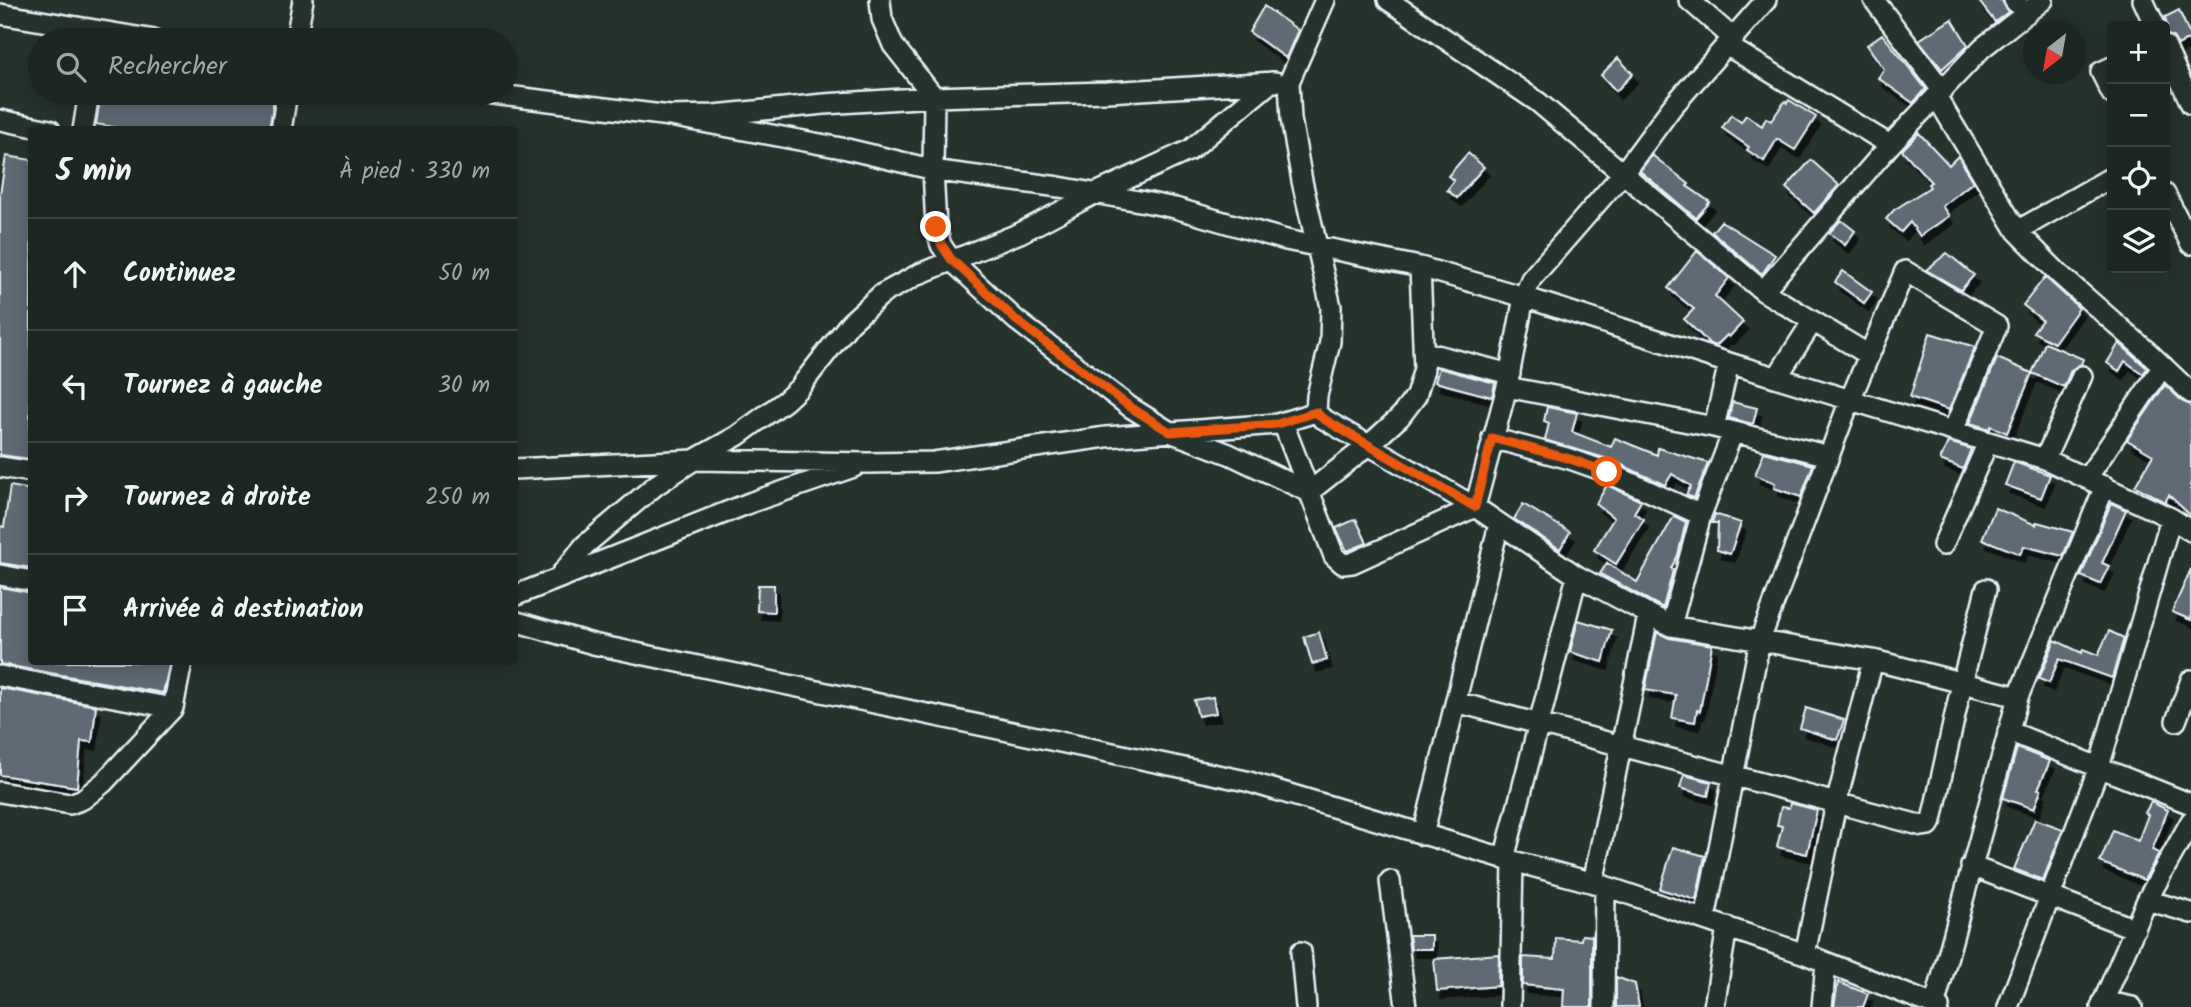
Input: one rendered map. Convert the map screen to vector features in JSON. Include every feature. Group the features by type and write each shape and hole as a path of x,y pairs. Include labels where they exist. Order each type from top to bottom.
{"street":[{"path":"298,28 303,0"},
{"path":"880,0 881,19 892,45 934,97 933,170 936,227 941,244 953,261 1000,306 1130,407 1170,432 1229,454 1309,492"},
{"path":"559,577 585,545 656,485 737,436 785,401 799,388 849,323 872,301 894,286 1020,233 1094,194 1190,150 1280,82 1325,0"},
{"path":"1388,0 1538,102 1763,291 1869,355"},
{"path":"1689,0 1731,43 1890,145"},
{"path":"1475,507 1509,381 1524,297 1531,279 1624,172 1672,107 1766,0"},
{"path":"1874,0 1939,93 2017,231 2059,274 2191,393"},
{"path":"1763,291 1890,145 2020,7 2043,0"},
{"path":"2143,0 2153,21"},
{"path":"0,14 62,28"},
{"path":"2170,57 2191,104"},
{"path":"2107,69 2101,72 2107,84"},
{"path":"670,116 714,115 934,97 1107,92 1280,82"},
{"path":"1280,82 1291,119 1316,245 1329,293 1332,321 1330,342 1317,396 1316,412 1322,418 1475,507 1577,576 1671,626 1873,660 2018,697"},
{"path":"518,97 670,116 848,149 933,170 1175,208 1273,236 1420,267 2045,459 2171,518 2191,531"},
{"path":"84,126 87,105"},
{"path":"282,126 285,105"},
{"path":"0,120 30,126"},
{"path":"2017,231 2107,180"},
{"path":"2170,204 2191,244"},
{"path":"1309,492 1370,444 1399,417 1416,396 1424,369 1420,267"},
{"path":"1705,919 1760,640 1850,400 1905,271 1997,326 1954,431"},
{"path":"1777,377 1813,321"},
{"path":"1424,352 1509,381 1724,429 1829,456"},
{"path":"1671,626 1724,429 1729,363"},
{"path":"2087,478 2163,366"},
{"path":"2045,459 2082,376"},
{"path":"518,469 694,460 934,462 1058,442 1283,423 1316,412"},
{"path":"1283,423 1334,555 1343,564 1352,563 1475,507"},
{"path":"1492,438 1583,463 1701,515"},
{"path":"1943,545 1988,442"},
{"path":"518,594 752,502 867,463"},
{"path":"0,467 28,471"},
{"path":"518,622 593,645 1246,781 1508,860 1599,884 1805,954 1936,1006 2018,697 2105,486"},
{"path":"2008,1007 2099,767 2171,518"},
{"path":"1423,835 1499,524"},
{"path":"0,575 28,580"},
{"path":"1510,1007 1508,860 1577,576"},
{"path":"1456,702 1836,804 1923,826 1929,825 1986,589"},
{"path":"1604,1007 1599,884 1621,746 1648,615"},
{"path":"1805,954 1836,804 1873,660"},
{"path":"0,792 71,804 83,799 103,783 173,708 180,665"},
{"path":"0,676 173,708"},
{"path":"2176,721 2191,680"},
{"path":"2008,731 2191,804"},
{"path":"2132,1007 2102,1004 2147,900 2191,821"},
{"path":"1971,866 2134,929"},
{"path":"1390,881 1406,1007"},
{"path":"2147,900 2191,913"},
{"path":"1714,1007 1727,926"},
{"path":"1301,953 1306,1007"},
{"path":"1822,1007 1826,963"}],"building":[{"path":"1978,0 2002,0 2008,12 1995,22"},
{"path":"1264,6 1298,30 1286,58 1249,32"},
{"path":"2179,10 2191,38 2178,45 2170,36 2170,21 2166,21 2165,17"},
{"path":"1952,19 1968,45 1942,69 1919,40"},
{"path":"1882,34 1926,89 1913,103 1878,78 1884,69 1867,45"},
{"path":"1618,58 1633,74 1616,91 1601,75"},
{"path":"1789,100 1816,117 1795,150 1777,139 1764,161 1722,128 1731,115 1741,122 1746,115 1762,126 1766,118 1771,121 1785,101 1787,103"},
{"path":"99,105 273,105 270,126 96,124"},
{"path":"1919,133 1949,165 1958,156 1973,182 1942,206 1949,216 1920,236 1910,222 1901,232 1886,219 1894,210 1930,187 1928,184 1931,182 1902,150"},
{"path":"1468,153 1484,167 1457,198 1447,190 1454,181 1448,176"},
{"path":"1652,155 1710,202 1696,218 1640,171"},
{"path":"6,156 28,159 28,459 0,455 0,194"},
{"path":"1811,160 1839,185 1814,213 1786,188"},
{"path":"1841,220 1855,231 1845,245 1829,233"},
{"path":"1721,221 1775,255 1762,274 1712,232"},
{"path":"1697,251 1729,278 1715,296 1743,322 1716,346 1710,344 1684,319 1694,309 1668,288"},
{"path":"1947,253 1974,275 1961,290 1926,270"},
{"path":"1843,271 1872,292 1864,303 1835,282"},
{"path":"2045,277 2079,308 2054,343 2033,332 2042,320 2023,305"},
{"path":"1930,333 1975,347 1949,410 1910,397"},
{"path":"2045,343 2083,359 2081,364 2071,370 2064,387 2032,373"},
{"path":"2119,343 2147,368 2143,374 2125,361 2119,371 2107,363"},
{"path":"1997,358 2032,373 2007,433 1991,426 1990,429 1970,423"},
{"path":"1439,368 1495,383 1492,397 1435,382"},
{"path":"2165,385 2183,402 2191,405 2191,516 2169,495 2165,502 2135,486 2153,455 2127,440"},
{"path":"1732,402 1757,408 1753,424 1729,418"},
{"path":"1547,407 1577,413 1572,432 1611,447 1615,438 1657,455 1658,448 1708,463 1694,498 1686,495 1691,486 1672,474 1665,485 1611,460 1545,440 1549,423 1544,421"},
{"path":"1948,442 1971,449 1963,469 1940,460"},
{"path":"1764,452 1813,465 1801,497 1774,488 1775,483 1755,475"},
{"path":"2014,462 2050,475 2041,498 2005,485"},
{"path":"1607,485 1641,501 1634,513 1644,519 1616,564 1594,550 1614,518 1596,504"},
{"path":"10,486 28,489 28,567 0,563 0,526 4,527"},
{"path":"2111,503 2126,510 2102,563 2109,566 2100,584 2081,576"},
{"path":"1523,504 1570,532 1560,549 1514,519"},
{"path":"1995,508 2036,525 2037,522 2073,532 2063,556 2024,546 2020,554 1982,539"},
{"path":"1715,514 1741,523 1730,554 1717,550 1718,523 1712,523"},
{"path":"1674,516 1686,522 1678,555 1671,568 1673,570 1663,608 1600,574 1607,563 1637,582"},
{"path":"1356,519 1367,543 1347,551 1336,528"},
{"path":"2191,569 2191,620 2172,612"},
{"path":"758,585 774,585 774,612 757,611"},
{"path":"0,587 28,592 28,665 169,665 163,693 0,664"},
{"path":"1578,620 1612,630 1603,662 1570,652"},
{"path":"2109,631 2124,638 2112,678 2059,659 2049,683 2039,679 2055,640 2082,653 2083,649 2098,655"},
{"path":"1319,632 1327,660 1312,664 1304,637"},
{"path":"1657,632 1669,638 1712,645 1700,711 1697,710 1695,722 1672,718 1676,695 1645,690"},
{"path":"0,688 96,706 92,742 81,741 77,787 0,775"},
{"path":"1213,697 1216,713 1198,716 1194,700"},
{"path":"1806,708 1844,720 1837,740 1800,728"},
{"path":"2017,748 2050,761 2038,789 2041,790 2034,809 2003,798"},
{"path":"1684,775 1711,782 1708,796 1680,788"},
{"path":"2151,802 2168,810 2152,850 2159,853 2144,880 2100,862 2113,830 2138,841 2148,815 2145,813"},
{"path":"1790,803 1817,810 1807,854 1777,847 1782,826 1777,825 1781,807 1789,808"},
{"path":"2035,819 2063,829 2043,880 2014,869"},
{"path":"1673,847 1705,856 1696,900 1660,889"},
{"path":"1409,935 1432,935 1432,949 1411,949"},
{"path":"1582,935 1592,936 1592,1007 1563,1007 1564,989 1523,985 1523,957 1555,959 1556,938 1581,940"},
{"path":"1499,954 1498,986 1437,991 1434,959"},
{"path":"1616,977 1635,984 1639,1007 1616,1007"},
{"path":"1838,982 1868,994 1863,1007 1834,1007"}],"route":[{"path":"936,227 941,244 951,259 1016,320 1130,407 1170,432 1277,424 1316,412 1475,507 1492,438 1607,472"}]}
